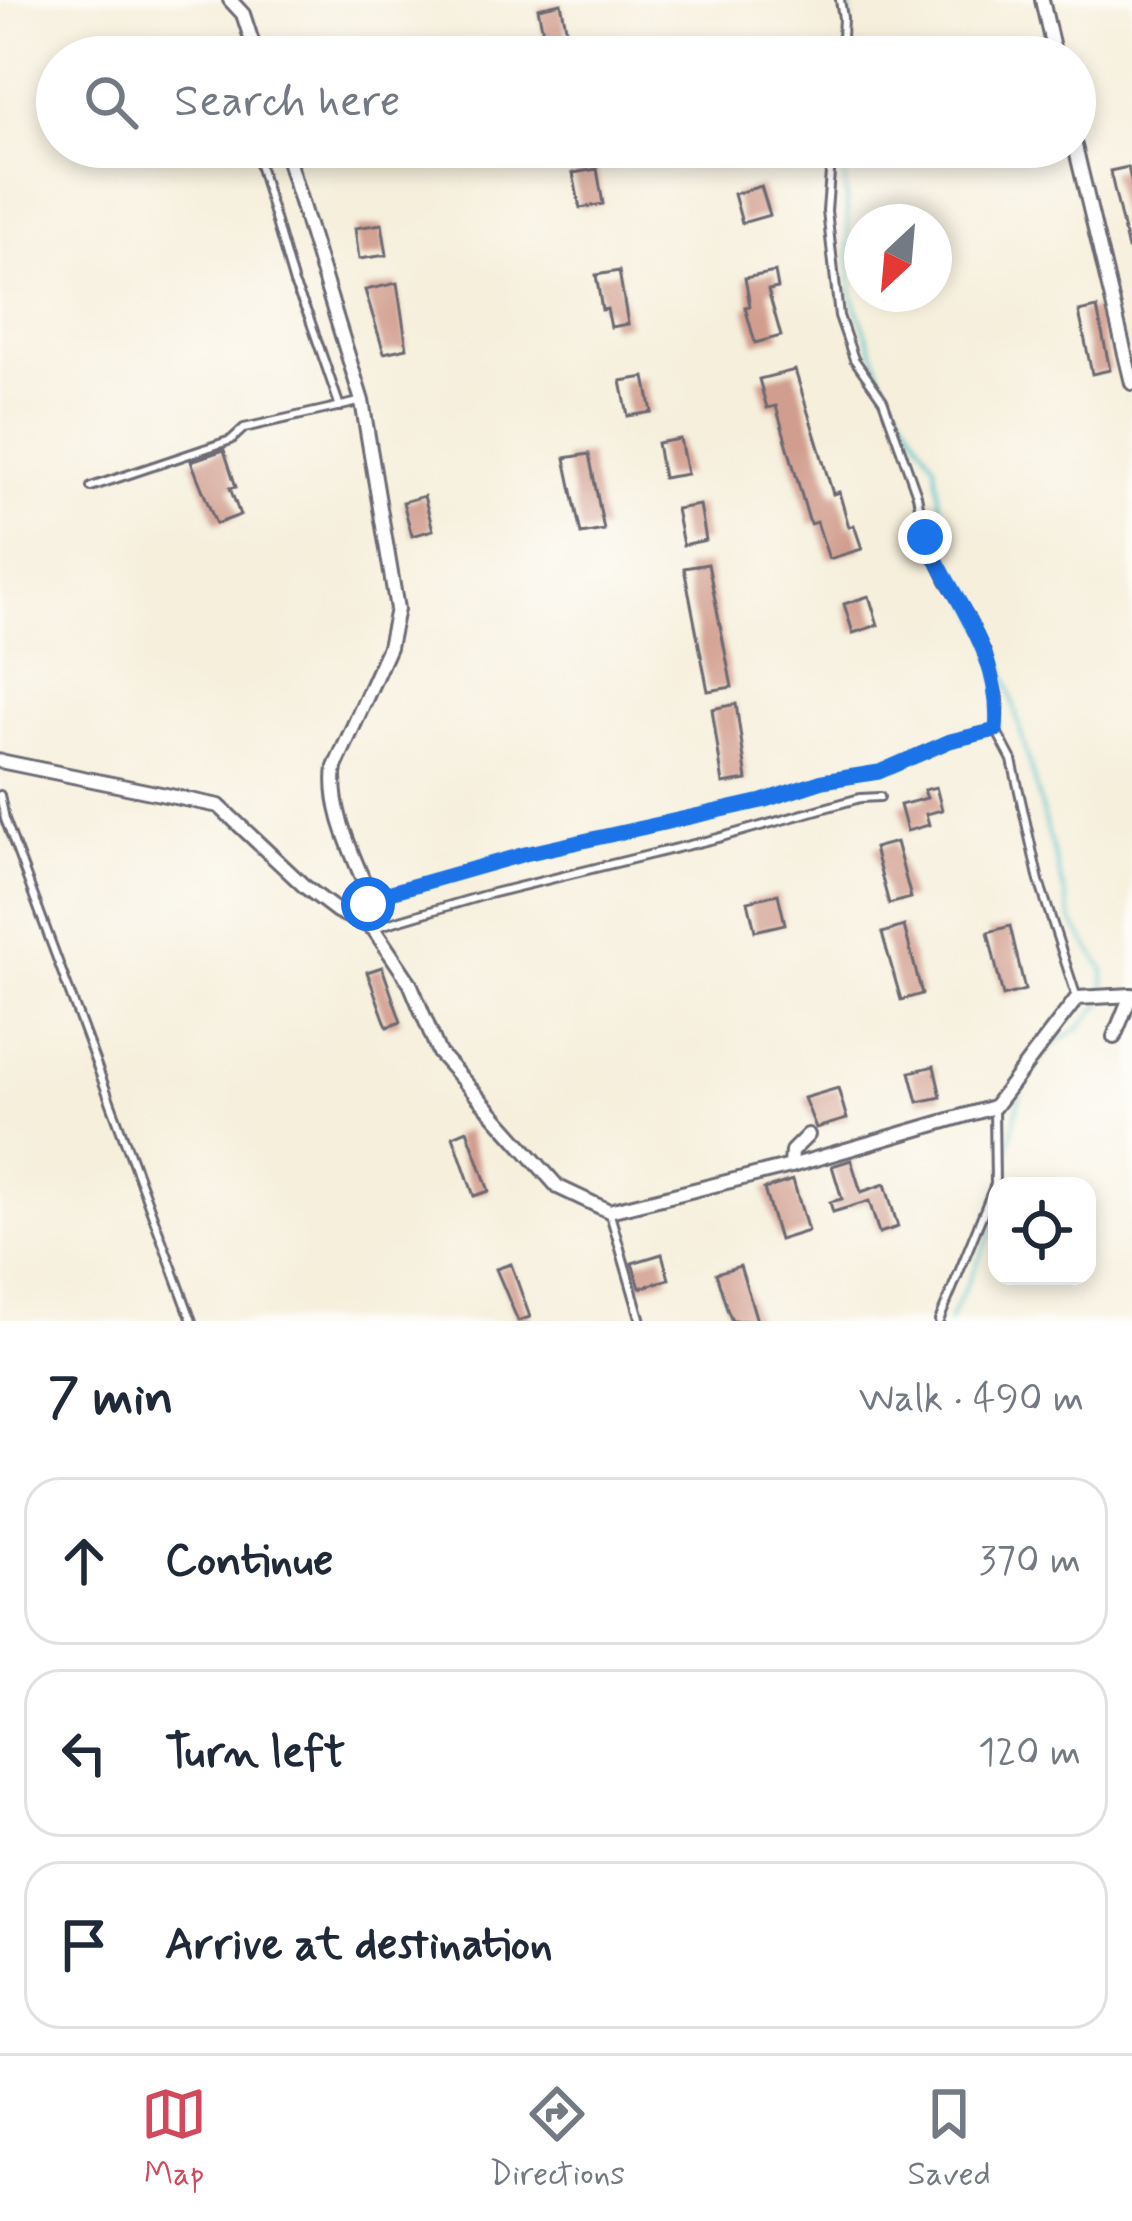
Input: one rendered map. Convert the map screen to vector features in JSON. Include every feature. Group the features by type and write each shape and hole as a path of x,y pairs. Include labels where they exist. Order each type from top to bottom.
{"street":[{"path":"230,0 243,14 250,36"},
{"path":"1042,0 1050,36"},
{"path":"290,168 362,401 397,610 389,647 335,767 332,787 370,898"},
{"path":"1080,168 1132,383"},
{"path":"1115,318 1132,330"},
{"path":"0,761 219,806 304,886 337,911 373,928 410,983 439,1053 452,1069 558,1187 609,1211 791,1166 994,1107 1077,998 1128,995 1114,1036"},
{"path":"791,1166 792,1150 808,1135"}],"lane":[{"path":"840,0 843,36"},
{"path":"260,168 293,284 340,407"},
{"path":"830,168 827,211 839,316 854,359 883,400 917,495 925,537 986,652 999,701 996,730 1012,760 1039,881 1077,998"},
{"path":"92,488 231,440 244,428 362,401"},
{"path":"880,797 860,798 373,928 368,918 370,898 525,854 762,801 823,781 879,772 950,741 996,730"},
{"path":"0,795 192,1321"},
{"path":"939,1321 995,1184 994,1107"},
{"path":"609,1211 641,1321"}],"building":[{"path":"561,3 568,36 544,36 538,8"},
{"path":"1128,167 1132,248 1128,249 1110,171"},
{"path":"597,169 603,204 580,208 573,173"},
{"path":"761,186 770,215 742,223 734,194"},
{"path":"382,224 387,255 359,259 355,228"},
{"path":"619,271 628,324 611,327 607,309 602,310 596,275"},
{"path":"775,272 778,288 768,290 781,336 755,343 745,307 750,306 745,278"},
{"path":"397,283 407,348 384,353 365,290"},
{"path":"1097,308 1110,370 1092,374 1079,312"},
{"path":"795,370 833,494 839,492 849,527 854,525 862,549 829,559 817,522 810,524 776,406 767,408 759,379"},
{"path":"645,377 652,412 628,416 621,381"},
{"path":"680,439 687,474 663,478 657,443"},
{"path":"224,450 240,515 216,524 191,461"},
{"path":"589,454 604,530 581,534 565,458"},
{"path":"424,496 433,530 412,536 403,502"},
{"path":"700,505 706,540 683,545 676,509"},
{"path":"708,564 732,687 708,691 684,568"},
{"path":"869,596 878,625 853,633 844,604"},
{"path":"736,704 747,780 723,784 712,709"},
{"path":"936,787 942,810 926,814 929,825 907,831 900,805 927,798 924,790"},
{"path":"896,842 911,898 889,904 874,848"},
{"path":"778,894 785,924 755,931 748,901"},
{"path":"904,926 922,994 901,1000 882,933"},
{"path":"1010,926 1025,990 1003,996 988,932"},
{"path":"382,967 401,1022 387,1027 367,972"},
{"path":"934,1066 941,1097 918,1102 910,1072"},
{"path":"838,1088 847,1119 816,1128 804,1098"},
{"path":"467,1130 489,1191 474,1196 453,1136"},
{"path":"851,1160 861,1192 885,1184 898,1227 879,1233 869,1201 833,1212 830,1202 842,1199 832,1166"},
{"path":"793,1180 808,1231 779,1240 764,1189"},
{"path":"662,1254 669,1279 640,1288 632,1263"},
{"path":"511,1264 530,1317 518,1321 496,1269"},
{"path":"740,1266 757,1321 732,1321 727,1309 716,1273"}],"waterway":[{"path":"849,36 851,0"},
{"path":"844,168 852,295 887,389 935,465 948,560 999,651 1072,921 1104,970 1104,991"},
{"path":"1006,1177 1021,1090 1046,1050 1080,1027 1104,1001"},
{"path":"949,1321 988,1240"}],"route":[{"path":"368,904 370,898 525,854 762,801 823,781 879,772 950,741 996,730 999,701 986,652 925,537"}]}
